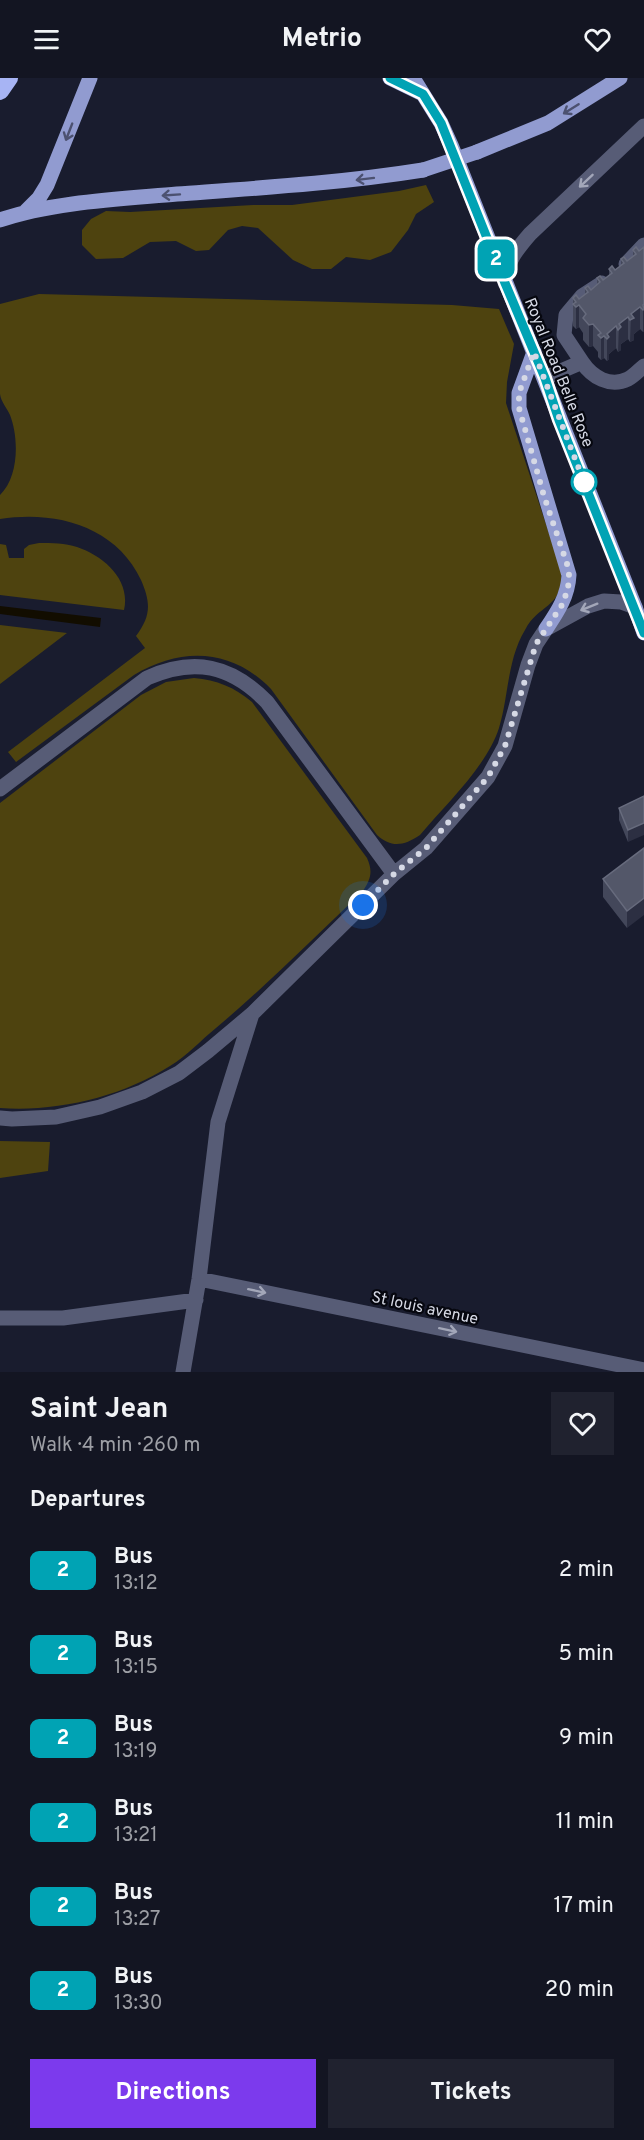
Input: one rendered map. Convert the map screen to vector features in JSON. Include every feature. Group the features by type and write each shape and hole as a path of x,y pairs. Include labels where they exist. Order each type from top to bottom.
{"highway":[{"path":"0,91 9,78"}],"main road":[{"path":"26,211 47,186 90,78"},
{"name":"Royal Road Belle Rose","path":"390,78 417,83 441,123 545,378 559,420 644,633"},
{"path":"0,220 26,211 135,198 367,179 423,170 477,152 548,123 620,78"},
{"path":"534,352 519,393 519,408 569,575 568,589 562,605 546,629"}],"street":[{"path":"505,283 506,269 515,251 530,234 644,126"},
{"path":"644,245 606,281 582,296 566,315 564,336 582,362 597,378 611,383 628,379 644,366"},
{"path":"545,378 582,362"},
{"path":"0,1118 56,1117 100,1107 142,1092 179,1073 252,1014 394,874 426,848 488,777 505,746 528,665 536,644 546,629 588,606 604,601 621,602 635,608"},
{"path":"0,789 147,678 165,670 190,666 214,668 235,676 252,687 267,702 394,874"},
{"path":"183,1372 199,1279 218,1122 252,1014"},
{"name":"St louis avenue","path":"199,1279 644,1370"},
{"path":"0,1318 63,1318 196,1300"}],"shaded area":[{"path":"426,185 434,202 416,214 408,230 391,252 370,260 346,257 331,269 312,269 293,260 258,228 242,226 228,230 209,250 196,251 176,241 150,242 123,258 96,259 82,245 82,230 91,219 106,211 292,205 399,191"},
{"path":"39,294 452,305 499,309 514,344 507,382 506,403 561,570 561,583 555,599 531,621 519,641 499,728 493,742 476,770 420,835 403,843 393,844 377,835 271,689 256,675 222,659 187,656 152,666 134,675 16,762 8,752 145,648 136,636 145,622 148,609 141,580 130,562 116,546 100,535 62,520 42,517 0,519 0,495 11,478 16,446 13,424 0,394 0,304"},
{"path":"39,543 77,547 106,563 119,579 123,589 124,610 0,595 0,544 6,545 9,558 24,558 24,549 29,545"},
{"path":"0,606 101,618 100,627 0,614"},
{"path":"0,625 67,633 0,684"},
{"path":"194,678 225,685 252,702 367,858 370,867 368,883 363,891 272,978 188,1053 170,1066 131,1086 88,1100 66,1105 22,1109 0,1108 0,803 141,695 166,682"},
{"path":"0,1141 50,1142 48,1171 0,1178"}],"building":[{"path":"636,247 639,251 644,247 644,309 640,307 631,314 634,318 630,320 628,317 619,324 621,327 618,330 616,326 607,334 609,337 607,339 604,336 601,338 598,335 601,333 593,324 589,325 583,318 586,314 579,305 576,307 573,304 576,302 573,298 576,295 579,299 588,292 585,288 588,286 591,290 600,282 597,278 600,276 603,280 612,273 609,269 612,266 615,270 624,263 621,259 624,257 627,261 636,254 633,250"},
{"path":"644,796 644,823 628,830 619,808"},
{"path":"644,848 644,898 627,911 603,879"}],"bus line":[{"name":"2","path":"390,78 423,94 441,123 545,378 559,420 644,633"}],"route":[{"path":"363,905 394,874 426,848 488,777 505,746 521,687 536,644 562,605 568,589 567,564 544,496 519,408 519,393 534,352 584,482"}]}
